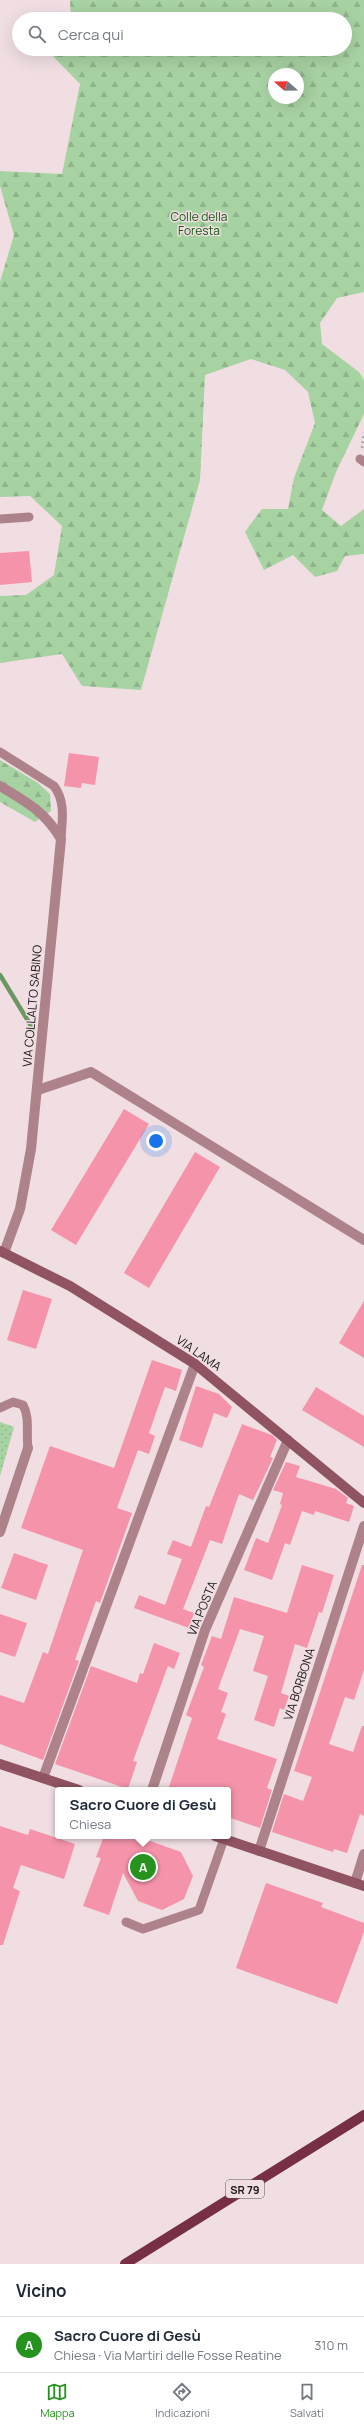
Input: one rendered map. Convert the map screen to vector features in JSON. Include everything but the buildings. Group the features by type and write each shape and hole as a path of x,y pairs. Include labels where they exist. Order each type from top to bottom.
{"main road":[{"name":"VIA LAMA","path":"2,1252 70,1286 195,1364 364,1503"},
{"path":"0,1764 70,1787"},
{"path":"226,1839 359,1884"},
{"name":"SR 79","path":"125,2264 364,2115"}],"street":[{"path":"0,786 39,810 51,822 61,839"},
{"name":"VIA COLLALTO SABINO","path":"2,1252 20,1209 38,1090 61,839"},
{"path":"38,1090 91,1072 364,1240"},
{"path":"44,1778 195,1364"},
{"name":"VIA POSTA","path":"153,1787 206,1630 288,1440"},
{"path":"0,1532 28,1448"},
{"name":"VIA BORBONA","path":"259,1851 364,1526"},
{"path":"359,1884 364,1854"}],"lane":[{"path":"0,519 29,517"},
{"path":"0,752 54,786 60,794 62,806 61,839"},
{"path":"0,1408 13,1402 23,1405 28,1414 26,1429 28,1448"},
{"path":"126,1922 142,1928 199,1910 219,1839"}],"green space":[{"name":"Colle della Foresta","path":"70,0 364,0 364,292 337,298 320,323 322,344 359,372 364,380 364,414 336,472 322,510 341,526 364,509 364,554 345,556 337,571 315,577 293,555 264,570 245,532 262,509 288,509 294,478 315,423 308,392 285,370 251,359 205,375 200,480 141,690 82,686 62,654 0,663 0,596 26,595 54,575 62,526 30,496 0,497 0,282 14,235 0,186 0,171 62,174 80,84 53,56 352,56 352,12 71,12"},
{"path":"0,760 38,783 50,794 51,811 35,822 0,802"},
{"path":"0,1422 14,1427 0,1476"}],"waterway":[{"path":"0,975 33,1029"}],"place":[{"name":"Sacro Cuore di Gesù","path":"143,1867"}]}
